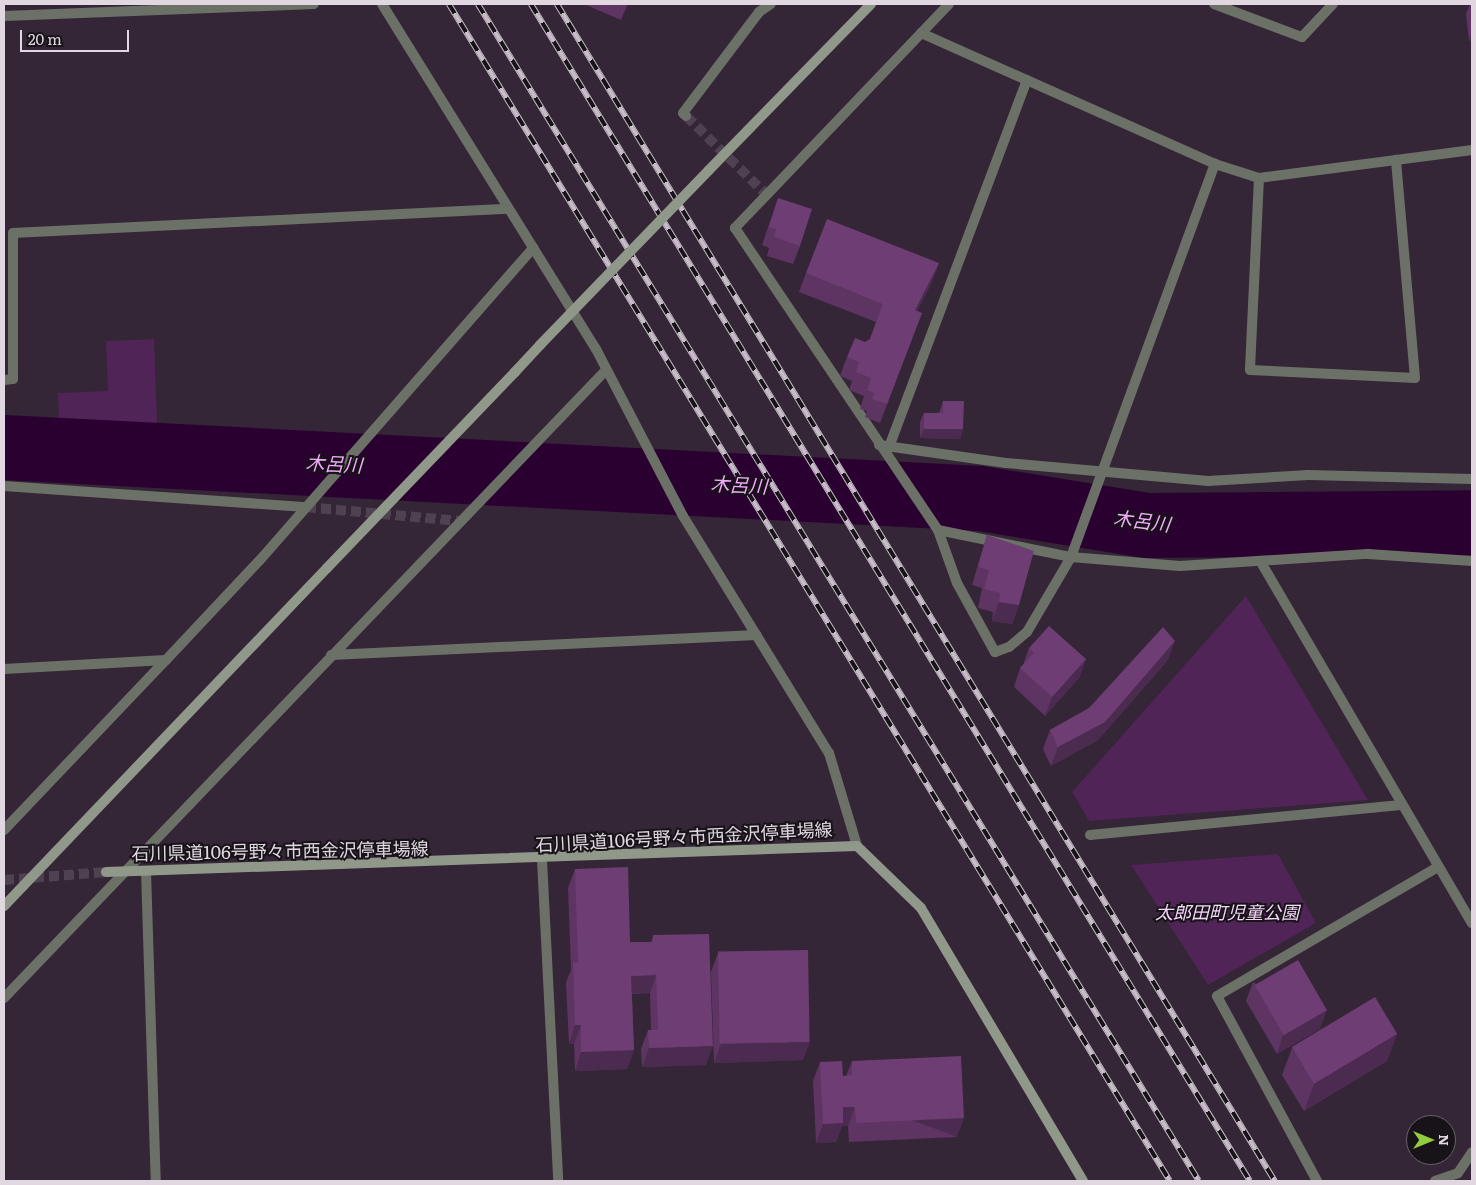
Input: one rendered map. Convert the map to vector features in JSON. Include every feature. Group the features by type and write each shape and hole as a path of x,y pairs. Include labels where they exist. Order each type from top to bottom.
{"street":[{"path":"4,16 314,4"},
{"path":"382,4 606,370 683,516 829,753 857,846"},
{"path":"686,116 683,113 688,105 759,12 771,4"},
{"path":"4,906 709,170 871,4"},
{"path":"949,4 766,193 735,228 884,446 889,460 938,530 956,583 995,652 1009,648 1027,632 1071,557 1098,474 1215,164"},
{"path":"1214,4 1302,38 1333,4"},
{"path":"921,33 1215,164 1259,178 1472,150"},
{"path":"884,446 1027,80"},
{"path":"1259,178 1250,370 1415,378 1396,160"},
{"path":"4,380 12,379 12,233 507,209"},
{"path":"4,830 166,660 306,508 533,248"},
{"path":"4,998 122,871 606,370"},
{"path":"884,446 1098,474 1208,481 1308,476 1472,479"},
{"path":"4,486 306,508"},
{"path":"938,530 1071,557 1180,566 1262,564 1368,554 1472,561"},
{"path":"1262,564 1472,924"},
{"path":"331,655 756,635"},
{"path":"4,669 166,660"},
{"path":"1090,835 1402,805"},
{"name":"石川県道106号野々市西金沢停車場線","path":"106,872 542,860 857,846 921,908 1083,1181"},
{"path":"542,860 558,1181"},
{"path":"1317,1181 1217,996 1438,867"},
{"path":"146,871 156,1181"},
{"path":"1435,1181 1458,1173 1472,1152"}],"green space":[{"path":"154,339 158,449 60,453 58,393 108,391 106,341"},
{"path":"1246,596 1368,800 1089,821 1072,792"},
{"name":"太郎田町児童公園","path":"1278,854 1316,923 1208,985 1131,865"}],"building":[{"path":"778,198 812,209 800,246 774,237 776,229 769,227"},
{"path":"827,219 939,263 915,310 922,313 887,404 872,399 874,393 867,390 871,378 856,372 859,362 847,357 855,338 865,342 870,339 883,304 806,273"},
{"path":"943,401 964,401 963,429 924,429 924,413 943,413"},
{"path":"987,535 1034,551 1019,605 999,602 1000,593 984,589 989,570 978,567"},
{"path":"1049,626 1086,659 1052,697 1020,668 1034,653 1029,648"},
{"path":"1163,627 1175,641 1105,722 1058,747 1050,730 1089,708"},
{"path":"628,867 630,942 653,942 653,935 709,934 713,1046 649,1048 648,1030 658,1030 656,975 631,976 634,1050 581,1052 581,1025 575,1025 573,963 578,963 575,869"},
{"path":"808,950 810,1042 720,1044 718,952"},
{"path":"1298,960 1327,1010 1284,1035 1255,985"},
{"path":"1375,997 1397,1034 1314,1084 1292,1047"},
{"path":"961,1056 964,1118 856,1123 855,1107 843,1107 843,1123 823,1124 820,1062 842,1061 843,1076 852,1075 852,1061"}],"waterway":[{"name":"木呂川","path":"4,447 980,498 1146,525 1472,522"}],"tunnel":[{"path":"686,116 764,192"},
{"path":"306,507 459,521"},
{"path":"4,880 106,872"}],"railway":[{"path":"449,4 1170,1181"},
{"path":"478,4 1199,1181"},
{"path":"531,4 1250,1181"},
{"path":"557,4 1275,1181"}]}
